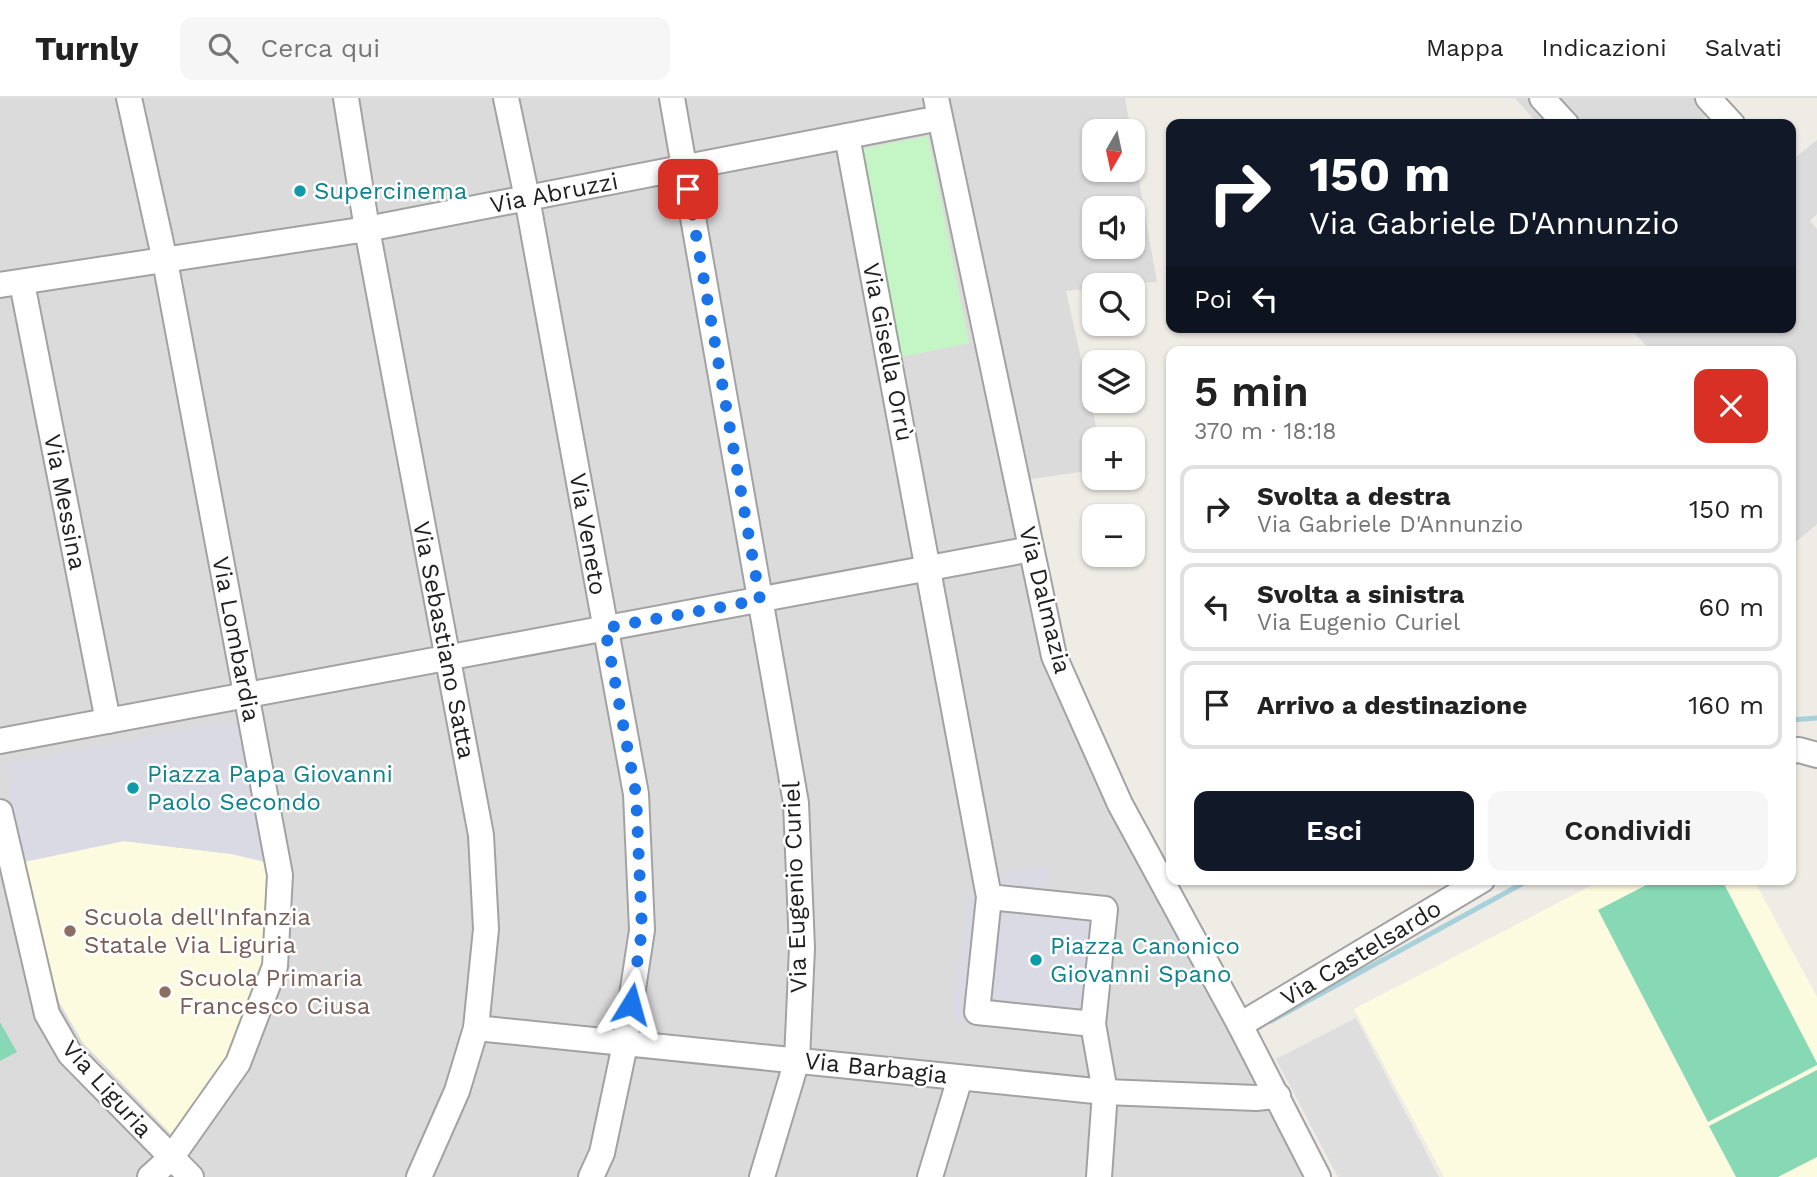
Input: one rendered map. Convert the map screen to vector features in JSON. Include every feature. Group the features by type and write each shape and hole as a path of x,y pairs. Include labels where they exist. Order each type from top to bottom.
{"street":[{"name":"Via Lombardia","path":"129,98 165,261 280,875 275,966 238,1063 171,1158 150,1177"},
{"name":"Via Sebastiano Satta","path":"346,98 367,229 481,835 486,929 476,1028 457,1091 419,1177"},
{"name":"Via Veneto","path":"506,98 527,198 636,794 642,930 625,1044 602,1153 591,1177"},
{"name":"Via Eugenio Curiel","path":"672,98 796,803 802,948 796,1060 762,1177"},
{"path":"1542,98 1561,119"},
{"path":"1708,98 1727,119"},
{"name":"Via Abruzzi","path":"11,284 367,229 847,136 938,108"},
{"name":"Via Dalmazia","path":"938,108 1054,656 1120,804 1278,1096 1318,1177"},
{"name":"Via Gisella Orrù","path":"847,136 989,897"},
{"name":"Via Messina","path":"11,284 108,721"},
{"path":"0,741 1031,549"},
{"path":"1796,752 1817,755"},
{"name":"Via Liguria","path":"0,812 47,1014 71,1055 191,1177"},
{"name":"Via Castelsardo","path":"1240,1025 1474,885"},
{"path":"1093,1024 977,1012 989,897 1105,909 1093,1024 1105,1092 1099,1177"},
{"name":"Via Barbagia","path":"476,1028 1105,1092 1256,1098 1278,1096"},
{"path":"930,1177 960,1078"}],"shaded area":[{"path":"0,98 1125,98 1129,119 1082,119 1082,182 1139,182 1142,196 1082,196 1082,259 1145,259 1145,214 1157,282 1145,283 1145,273 1082,273 1082,289 1066,291 1082,363 1082,413 1093,413 1096,427 1082,427 1082,472 1025,480 1065,654 1129,800 1166,872 1166,885 1173,885 1324,1177 0,1177"},
{"path":"1515,98 1727,98 1703,119 1534,119"},
{"path":"1817,140 1817,214 1810,221 1817,229 1817,524 1796,542 1796,346 1646,346 1635,333 1796,333 1796,157"},
{"name":"Piazza Papa Giovanni Paolo Secondo","path":"244,721 270,863 232,854 124,841 23,862 6,763 208,725"},
{"name":"Scuola Primaria Francesco Ciusa","path":"124,841 232,854 270,863 264,967 244,1024 213,1085 173,1136 83,1043 59,1002 23,862"},
{"name":"Piazza Canonico Giovanni Spano","path":"1048,866 1046,893 1119,899 1105,1038 1090,1034 952,1022 967,895 1008,871"},
{"path":"1592,885 1757,885 1817,997 1817,1177 1444,1177 1354,1009"},
{"path":"1356,1018 1439,1177 1338,1177 1276,1059"}],"green space":[{"path":"928,136 969,343 897,358 856,150"},
{"path":"1646,885 1725,885 1817,1065 1708,1122 1598,910"},
{"path":"0,1022 17,1052 0,1061"},
{"path":"1817,1070 1817,1157 1778,1177 1736,1177 1709,1126"}],"waterway":[{"path":"1796,720 1817,718"},
{"path":"1271,1021 1520,885"}],"place":[{"name":"Supercinema","path":"300,191"},
{"name":"Piazza Papa Giovanni Paolo Secondo","path":"133,788"},
{"name":"Scuola dell'Infanzia Statale Via Liguria","path":"70,931"},
{"name":"Piazza Canonico Giovanni Spano","path":"1036,960"},
{"name":"Scuola Primaria Francesco Ciusa","path":"165,992"}],"route":[{"path":"631,1004 642,930 636,794 605,628 760,600 688,189"}]}
